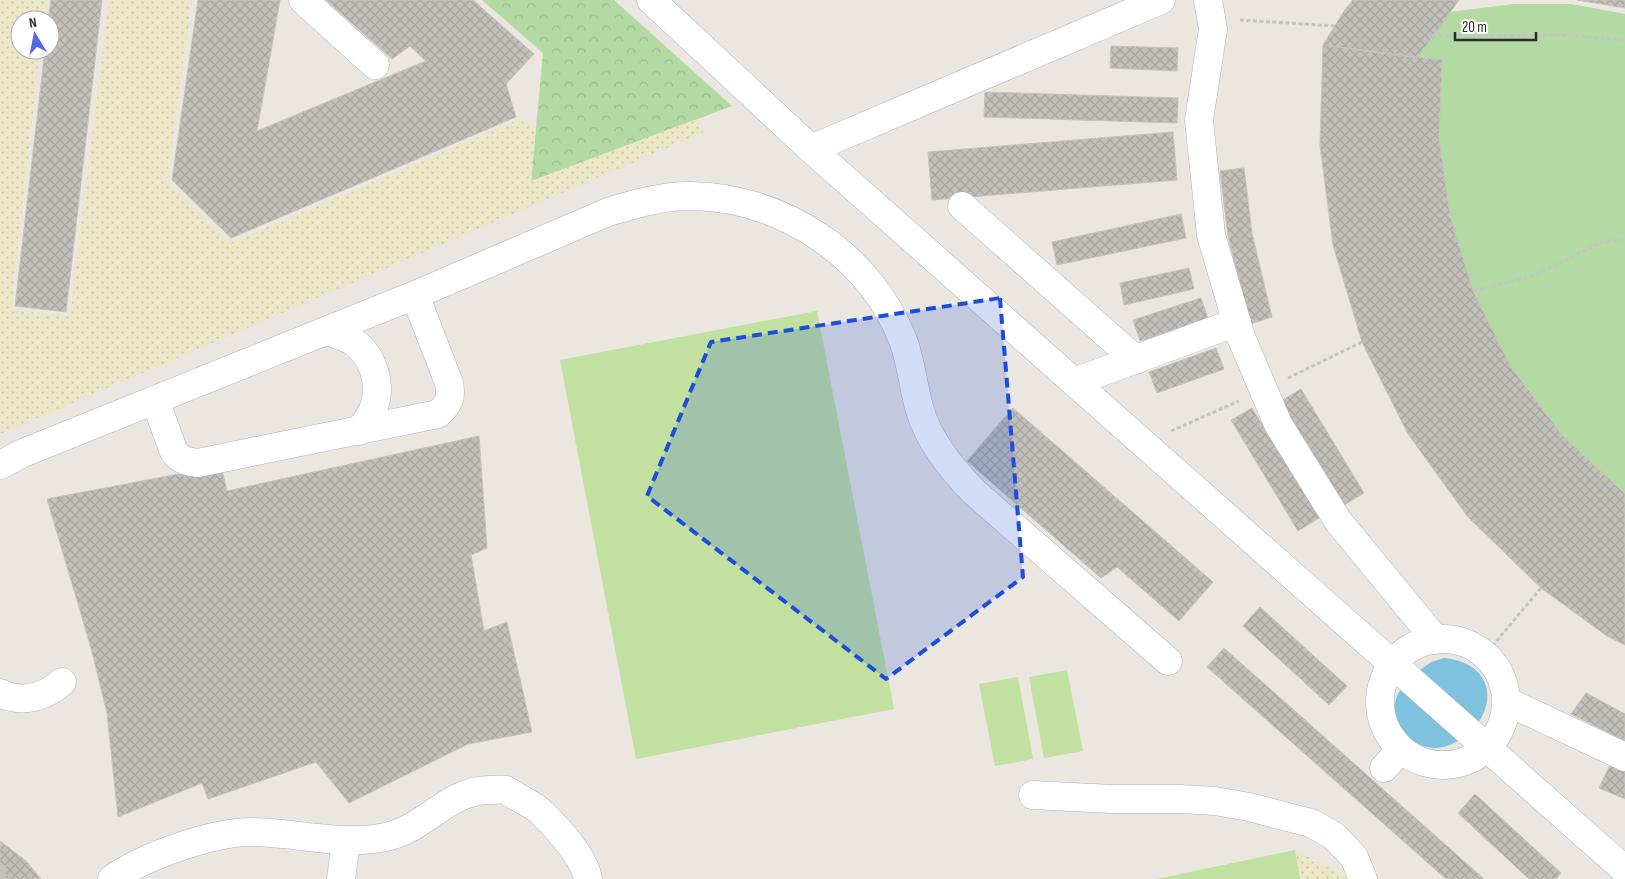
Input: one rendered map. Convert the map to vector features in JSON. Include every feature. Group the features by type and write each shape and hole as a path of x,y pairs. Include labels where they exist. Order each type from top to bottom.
{"street":[{"path":"303,0 375,65"},
{"path":"651,0 811,149 1625,870"},
{"path":"811,149 1161,0"},
{"path":"1210,9 1214,30 1199,120 1212,235 1241,336 1278,424 1338,521 1436,640"},
{"path":"0,465 23,453 415,295 608,212 661,198 689,196 716,198 744,203 795,221 818,235 860,271 891,316 903,340 911,366 919,408 928,432 956,473 974,492 1168,661"},
{"path":"962,206 1136,360"},
{"path":"155,400 174,452 180,459 198,463 438,414 450,400 451,391 415,295"},
{"path":"1074,382 1237,322"},
{"path":"326,331 340,335 353,342 363,351 371,363 376,377 377,392 375,406 359,431"},
{"path":"1436,640 1457,641 1476,648 1484,656 1492,662 1503,681 1506,701 1503,722 1493,741 1478,755 1458,763 1437,765 1418,760 1393,759 1388,734 1381,715 1380,695 1386,675 1398,658 1415,646 1436,640"},
{"path":"0,693 18,699 30,698 48,693 62,682"},
{"path":"1506,701 1625,757"},
{"path":"112,879 136,865 164,853 214,836 253,832 346,841 386,837 411,828 458,796 478,790 506,790 540,811 568,841 587,873 588,879"},
{"path":"1033,795 1215,801 1258,809 1311,823 1334,836 1354,857 1363,879"},
{"path":"341,879 346,841"}],"path":[{"path":"1210,9 1335,26"},
{"path":"1432,36 1565,35 1625,40"},
{"path":"1473,292 1533,276 1602,242 1625,239"},
{"path":"1484,656 1542,588"}],"highlighted area":[{"path":"1000,298 1023,577 886,679 647,496 711,342"}],"green space":[{"path":"482,0 614,0 732,106 531,182 543,53"},
{"path":"1514,4 1571,4 1625,14 1625,494 1562,435 1511,367 1473,291 1450,216 1439,139 1442,60 1417,58 1450,12"},
{"path":"817,311 894,709 636,759 560,360"},
{"path":"1067,670 1083,751 1044,758 1029,677"},
{"path":"1018,677 1033,759 995,766 979,684"},
{"path":"1295,850 1300,879 1157,879"}],"sand":[{"path":"0,0 46,0 44,10 10,10 10,60 39,60 11,310 70,316 109,0 192,0 167,181 230,243 520,119 536,127 531,181 694,120 704,132 0,434"},
{"path":"1295,850 1351,879 1300,879"}],"water":[{"path":"1444,658 1457,660 1468,665 1477,671 1483,679 1487,689 1487,699 1478,723 1420,670 1431,662"},
{"path":"1404,686 1463,737 1447,746 1432,748 1418,744 1406,735 1399,724 1395,711 1396,698"}],"building":[{"path":"51,0 102,0 66,312 15,306 44,60 60,60 60,10 50,10"},
{"path":"198,0 280,0 257,131 426,61 410,46 392,59 326,0 473,0 534,54 506,84 516,117 231,238 172,180"},
{"path":"1353,0 1459,0 1417,58 1323,45"},
{"path":"1577,0 1625,0 1625,8"},
{"path":"1323,45 1442,60 1439,139 1450,216 1473,291 1511,367 1562,435 1625,494 1625,645 1607,636 1541,588 1468,517 1408,434 1362,342 1333,245 1320,146"},
{"path":"1111,46 1178,48 1177,71 1110,68"},
{"path":"985,92 1178,98 1177,123 984,117"},
{"path":"1173,132 1177,180 932,200 928,152"},
{"path":"1244,168 1252,233 1272,317 1250,324 1228,236 1220,171"},
{"path":"1181,214 1186,238 1057,265 1052,242"},
{"path":"1189,268 1194,289 1124,305 1120,283"},
{"path":"1201,298 1208,319 1140,341 1133,320"},
{"path":"1216,348 1224,369 1157,393 1149,372"},
{"path":"1301,389 1364,493 1344,505 1281,401"},
{"path":"1013,408 1213,582 1179,621 1117,567 1101,578 967,461"},
{"path":"1252,408 1319,518 1298,531 1231,420"},
{"path":"479,436 487,548 471,555 484,631 507,622 532,732 468,744 349,803 316,762 208,799 202,783 118,817 107,713 91,648 47,499 221,466 227,491"},
{"path":"1260,607 1347,686 1329,705 1243,626"},
{"path":"1224,648 1484,879 1446,879 1207,667"},
{"path":"1586,693 1625,714 1625,741 1571,714"},
{"path":"1611,763 1625,770 1625,799 1599,788"},
{"path":"1475,794 1561,873 1556,879 1529,879 1458,813"},
{"path":"0,841 26,861 41,879 0,879"}],"tunnel":[{"path":"0,879 6,879"}]}
